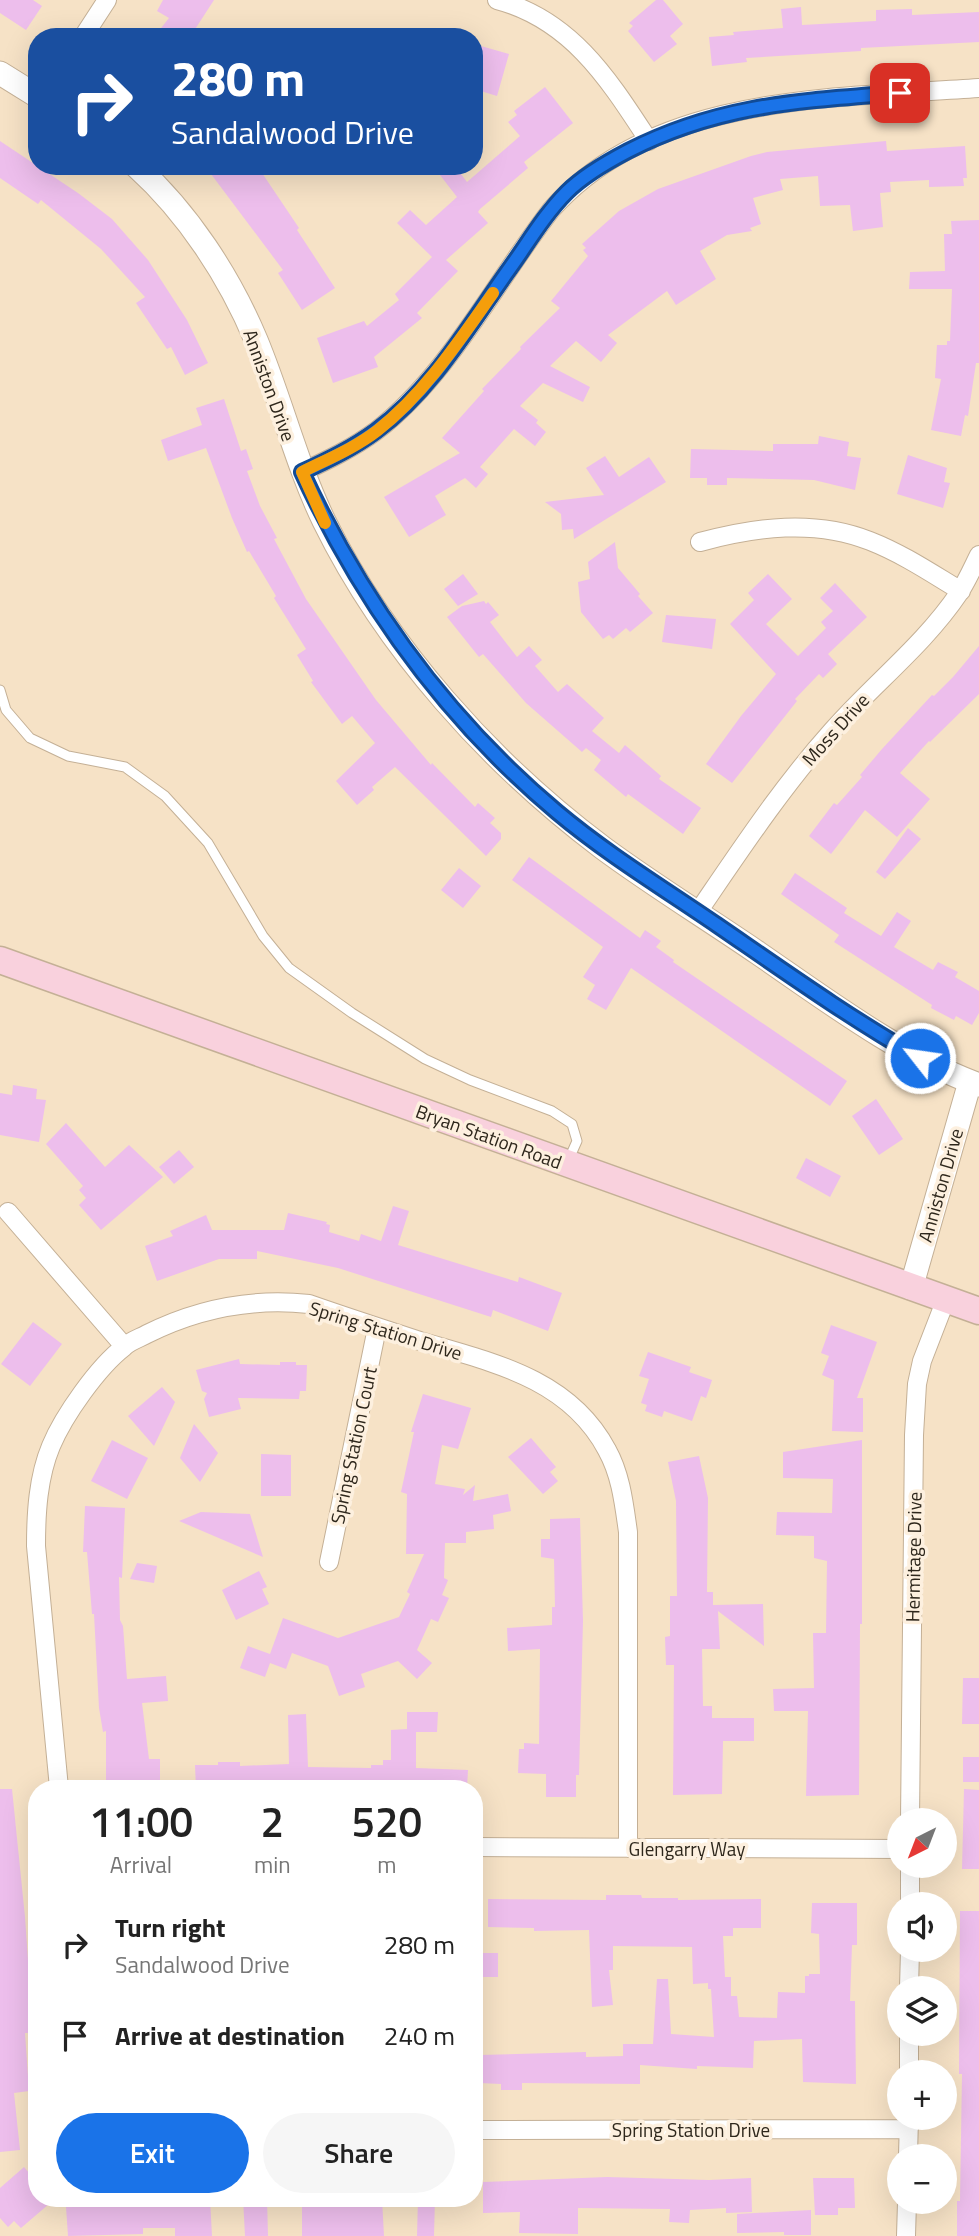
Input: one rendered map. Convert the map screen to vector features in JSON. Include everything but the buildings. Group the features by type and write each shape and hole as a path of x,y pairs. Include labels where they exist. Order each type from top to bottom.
{"main road":[{"name":"Bryan Station Road","path":"0,960 911,1288 978,1307"}],"street":[{"path":"89,28 107,0"},
{"path":"497,0 544,20 582,48 613,86 649,141"},
{"path":"0,73 28,90"},
{"path":"302,472 345,452 377,431 405,406 460,338 532,234 567,192 615,158 696,122 758,106 979,88"},
{"name":"Anniston Drive","path":"146,175 181,214 234,295 256,341 302,472 326,524 358,581 396,637 472,732 556,811 605,849 880,1035 974,1084 911,1288"},
{"path":"700,542 760,528 827,530 869,540 912,560 961,591"},
{"name":"Moss Drive","path":"698,912 800,767 851,709 914,647 961,591 979,555"},
{"path":"8,1212 124,1346"},
{"name":"Hermitage Drive","path":"911,1808 917,1384 922,1361 946,1300"},
{"name":"Spring Station Drive","path":"57,1780 36,1546 37,1511 51,1447 68,1414 94,1378 124,1346 187,1318 244,1303 277,1301 309,1304 377,1328 513,1369 553,1390 583,1416 607,1450 621,1489 628,1532 628,1847"},
{"name":"Spring Station Court","path":"329,1562 377,1328"},
{"name":"Glengarry Way","path":"483,1847 887,1849"},
{"name":"Spring Station Drive","path":"483,2130 887,2123"},
{"path":"906,2236 907,2214"}],"lane":[{"path":"0,690 6,710 30,737 68,756 125,767 165,796 208,843 263,936 289,968 352,1013 425,1059 470,1080 552,1111 572,1124 577,1141 567,1164"}],"slow traffic":[{"path":"325,523 302,472 345,452 377,431 405,406 493,293"}],"route":[{"path":"900,93 777,103 696,122 649,141 586,176 567,192 532,234 516,261 460,338 405,406 377,431 345,452 302,472 326,524 358,581 396,637 440,695 505,765 556,811 605,849 848,1015 920,1058"}]}
